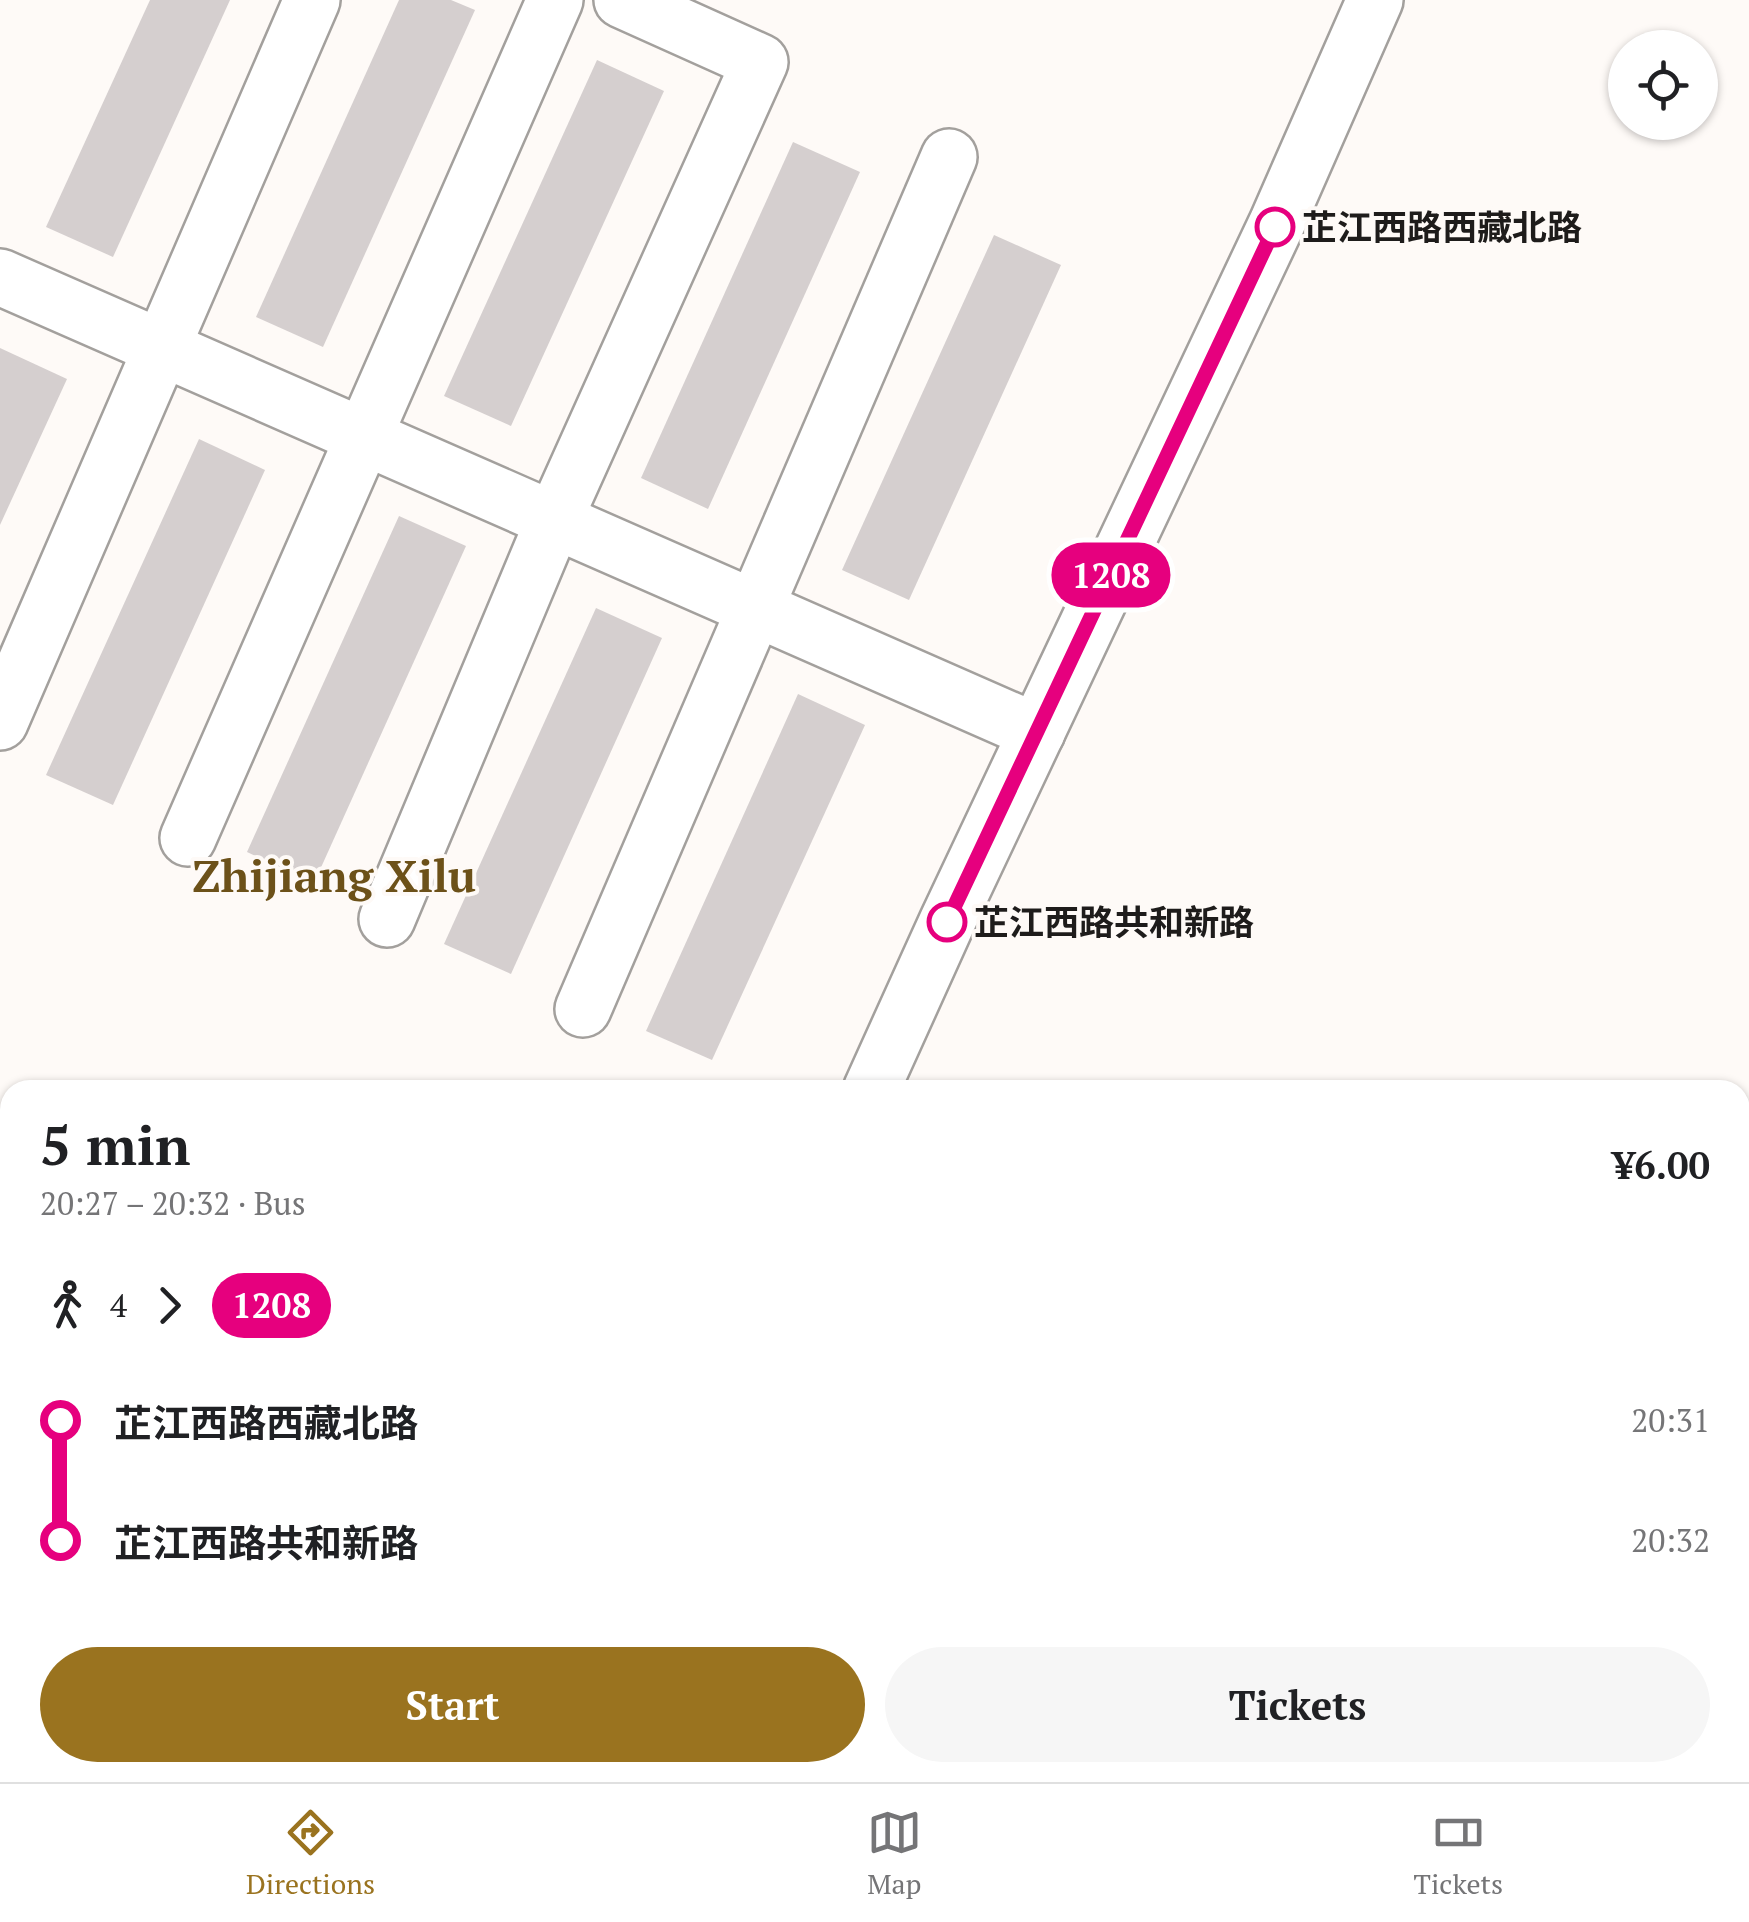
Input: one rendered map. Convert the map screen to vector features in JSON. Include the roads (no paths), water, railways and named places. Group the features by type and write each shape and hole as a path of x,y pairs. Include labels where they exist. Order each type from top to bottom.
{"street":[{"path":"0,722 312,0"},
{"path":"188,838 554,0"},
{"path":"386,920 554,520 760,62 622,0"},
{"path":"876,1080 1277,222 1375,0"},
{"path":"583,1009 949,158"},
{"path":"0,277 1037,732"}],"place":[{"name":"芷江西路西藏北路","path":"1275,227"},
{"name":"芷江西路共和新路","path":"947,922"}],"district":[{"name":"Zhijiang Xilu","path":"334,875"}]}
